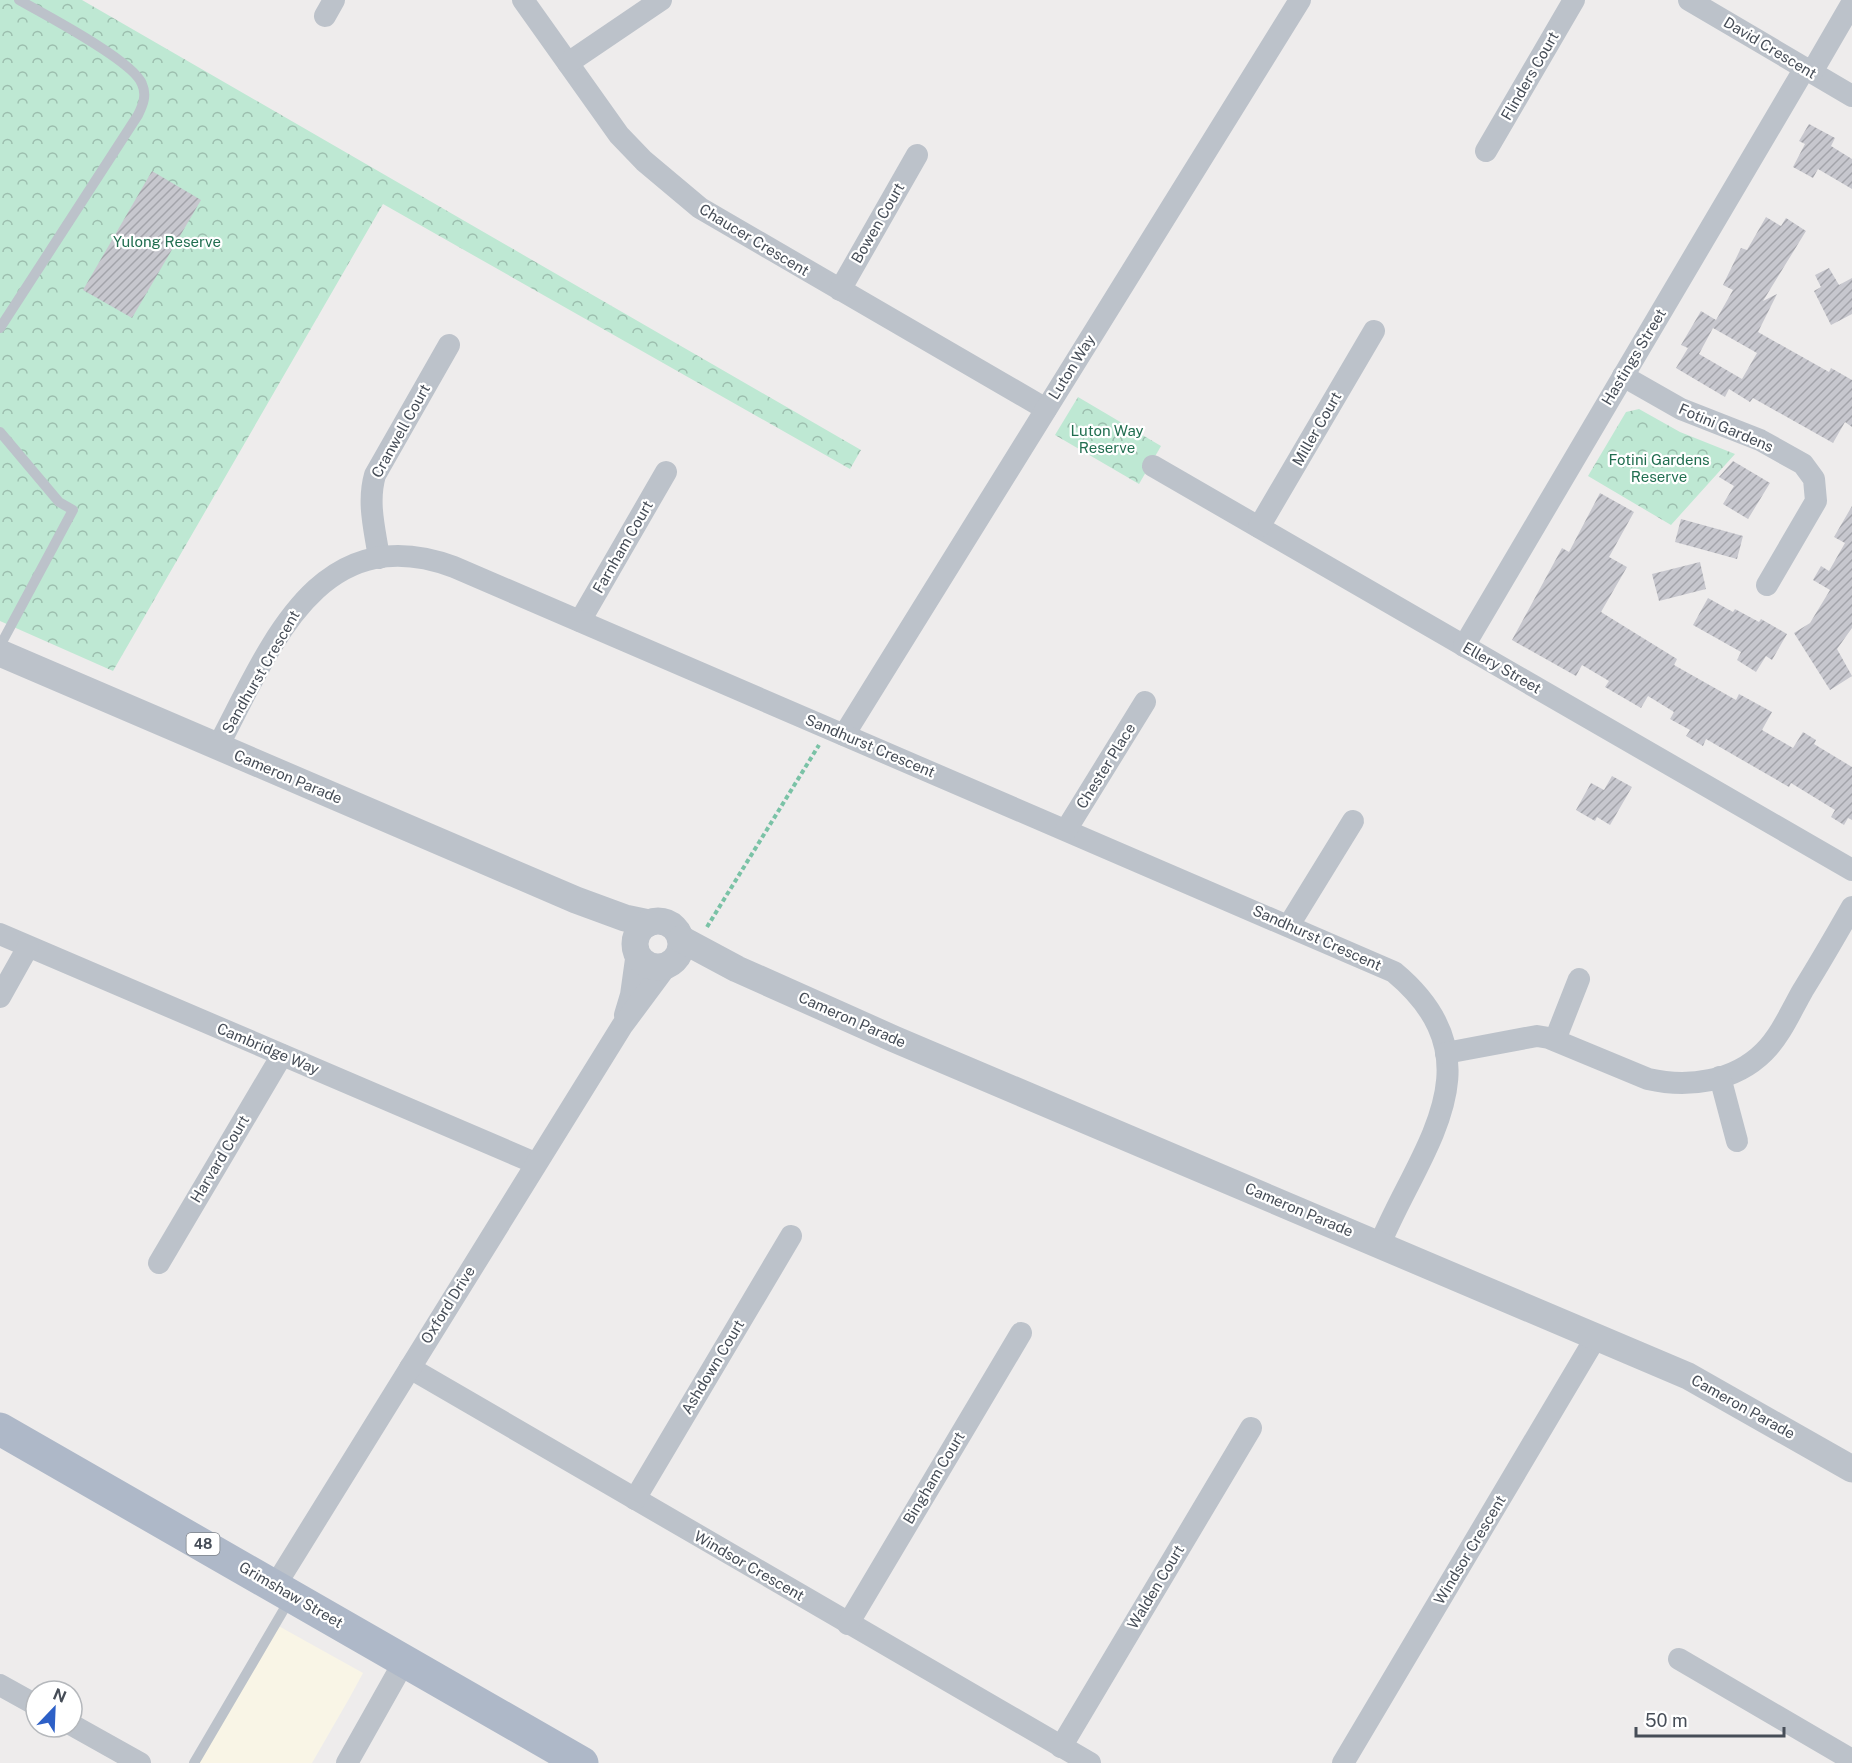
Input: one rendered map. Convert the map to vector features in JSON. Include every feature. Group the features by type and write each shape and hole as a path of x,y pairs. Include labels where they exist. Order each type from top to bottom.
{"main road":[{"name":"Grimshaw Street","path":"0,1429 582,1763"}],"street":[{"name":"Chaucer Crescent","path":"524,0 619,135 672,186 722,223 1046,409"},
{"path":"568,63 661,0"},
{"name":"Luton Way","path":"844,735 1300,0"},
{"name":"Flinders Court","path":"1486,151 1574,0"},
{"name":"David Crescent","path":"1689,0 1852,96"},
{"name":"Hastings Street","path":"1464,646 1623,376 1808,70 1852,3"},
{"name":"Bowen Court","path":"840,290 917,155"},
{"name":"Miller Court","path":"1259,527 1374,331"},
{"name":"Cranwell Court","path":"379,558 371,506 371,489 375,475 449,345"},
{"name":"Fotini Gardens","path":"1623,376 1681,410 1760,440 1809,470 1816,486 1816,501 1767,585"},
{"name":"Ellery Street","path":"1153,466 1852,870"},
{"name":"Farnham Court","path":"580,621 666,472"},
{"name":"Sandhurst Crescent","path":"218,746 256,674 301,603 332,575 349,566 379,558 407,556 435,560 580,621 1394,972 1406,982 1431,1012 1446,1053 1448,1073 1443,1108 1420,1167 1390,1219 1386,1246"},
{"name":"Cameron Parade","path":"0,653 576,900 625,918 640,940"},
{"name":"Chester Place","path":"1066,830 1145,702"},
{"path":"1289,925 1353,821"},
{"path":"1446,1053 1537,1036 1555,1040 1648,1079 1665,1083 1684,1083 1720,1077 1752,1063 1777,1036 1852,907"},
{"path":"669,923 680,952 653,966 640,958 640,940 669,923"},
{"name":"Cambridge Way","path":"0,934 535,1163"},
{"name":"Oxford Drive","path":"622,1026 631,994 640,940"},
{"path":"0,997 28,947"},
{"name":"Cameron Parade","path":"680,952 737,969 894,1039 1386,1246 1714,1388 1852,1469"},
{"name":"Oxford Drive","path":"283,1591 410,1368 535,1163 622,1026 680,952"},
{"path":"1555,1040 1579,979"},
{"name":"Harvard Court","path":"159,1263 282,1055"},
{"path":"1720,1077 1737,1142"},
{"name":"Ashdown Court","path":"635,1499 791,1236"},
{"name":"Bingham Court","path":"848,1624 1021,1333"},
{"name":"Windsor Crescent","path":"1343,1763 1596,1337"},
{"name":"Windsor Crescent","path":"410,1368 1090,1763"},
{"name":"Walden Court","path":"1061,1747 1251,1428"},
{"path":"1678,1659 1852,1760"},
{"path":"347,1763 405,1660"},
{"path":"0,1685 24,1698"},
{"path":"84,1732 140,1763"}],"lane":[{"path":"0,328 138,115 145,92 142,81 118,60 20,0"},
{"path":"0,432 59,502 73,510 0,646"},
{"path":"194,1763 283,1591"}],"path":[{"path":"680,952 819,744"}],"shaded area":[{"path":"275,1624 363,1673 350,1697 312,1763 197,1763"}],"green space":[{"name":"Yulong Reserve","path":"0,0 82,0 861,450 850,469 383,204 113,671 0,621"},
{"name":"Luton Way Reserve","path":"1078,397 1161,446 1139,484 1055,435"},
{"name":"Fotini Gardens Reserve","path":"1639,409 1680,432 1735,454 1671,525 1588,476 1626,412"}],"building":[{"path":"1809,124 1835,138 1831,146 1852,159 1852,189 1818,169 1813,178 1793,167 1805,144 1799,141"},
{"path":"152,171 201,200 132,318 83,290"},
{"path":"1766,217 1781,226 1786,218 1806,231 1763,301 1777,294 1758,332 1829,372 1831,368 1852,380 1852,427 1845,422 1833,443 1753,398 1750,402 1729,389 1725,397 1676,368 1688,348 1681,345 1701,311 1716,320 1733,290 1723,285 1741,248 1747,250","holes":["1713,328 1757,353 1742,379 1699,354"]},
{"path":"1829,268 1839,285 1852,278 1852,314 1831,325 1814,291 1821,287 1815,275"},
{"path":"1733,461 1770,483 1748,519 1723,504 1734,486 1719,477"},
{"path":"1600,493 1634,512 1609,557 1627,567 1601,612 1677,659 1674,665 1736,700 1739,694 1772,712 1762,730 1793,748 1803,732 1816,740 1814,744 1852,767 1852,820 1848,818 1844,825 1831,817 1835,810 1791,783 1789,787 1706,739 1703,746 1686,736 1690,730 1670,719 1674,712 1648,696 1641,708 1605,687 1609,681 1582,665 1576,676 1512,640 1562,548 1569,552"},
{"path":"1852,506 1852,628 1837,649 1852,676 1830,690 1794,633 1810,623 1830,590 1813,580 1821,566 1829,571 1845,543 1834,537"},
{"path":"1681,519 1743,536 1737,559 1675,542"},
{"path":"1700,562 1706,589 1659,601 1652,574"},
{"path":"1708,598 1733,612 1735,609 1759,622 1761,619 1787,634 1772,660 1766,656 1756,672 1737,660 1741,652 1693,625"},
{"path":"1612,776 1632,787 1610,825 1597,817 1595,821 1576,810 1591,783 1604,790"}]}
